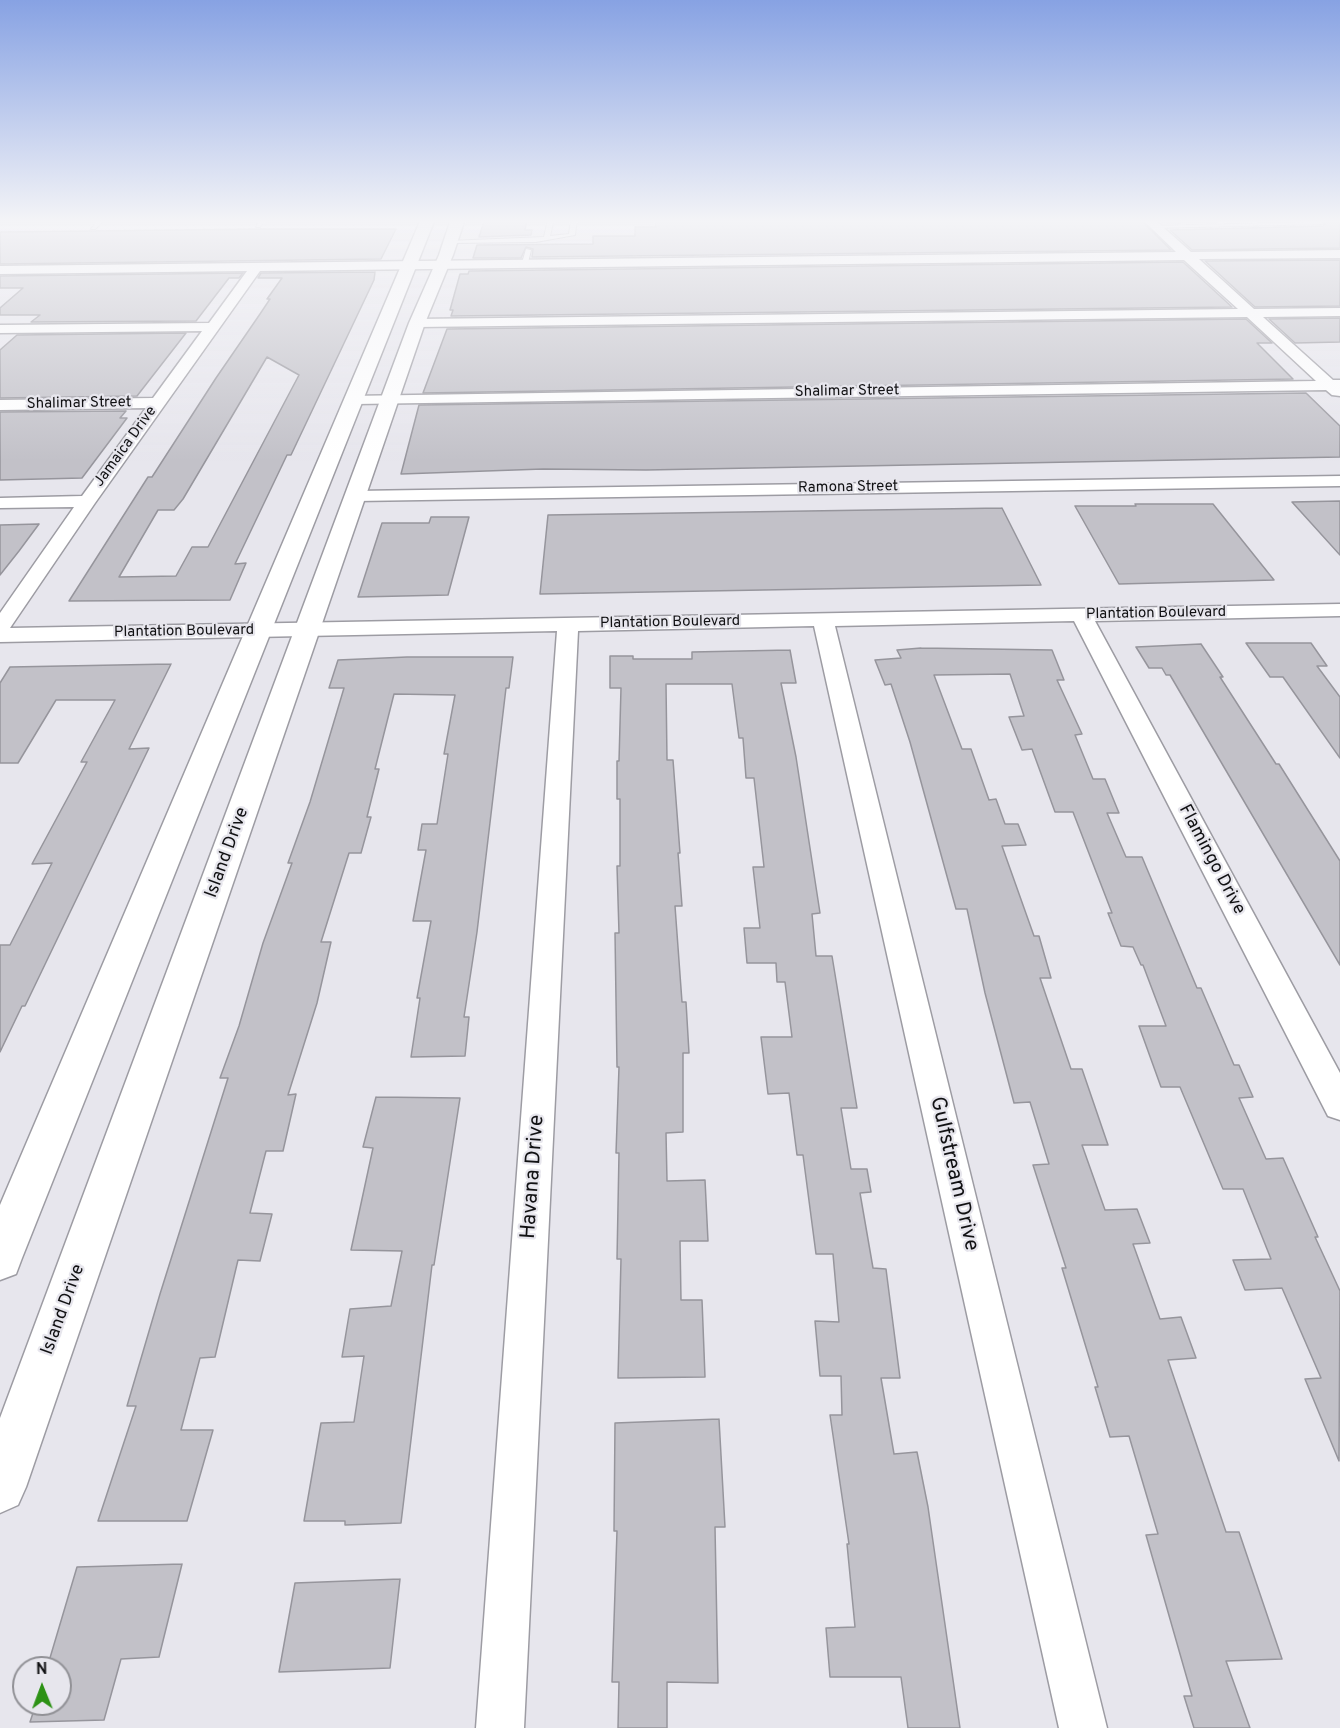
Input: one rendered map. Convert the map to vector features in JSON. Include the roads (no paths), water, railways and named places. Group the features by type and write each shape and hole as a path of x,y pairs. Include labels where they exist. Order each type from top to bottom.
{"street":[{"name":"Jamaica Drive","path":"0,628 87,501 232,300"},
{"name":"Island Drive","path":"0,1258 355,399 414,300"},
{"name":"Island Drive","path":"0,1487 425,300"},
{"path":"1237,300 1337,388"},
{"path":"417,323 1340,312"},
{"path":"0,329 212,327"},
{"name":"Shalimar Street","path":"355,399 1337,388"},
{"name":"Shalimar Street","path":"0,405 158,403"},
{"name":"Ramona Street","path":"356,496 1340,481"},
{"path":"0,503 87,501"},
{"name":"Plantation Boulevard","path":"0,635 1081,615 1337,615"},
{"name":"Flamingo Drive","path":"1081,615 1340,1105"},
{"name":"Gulfstream Drive","path":"823,621 1083,1728"},
{"name":"Havana Drive","path":"500,1728 568,625"}]}
